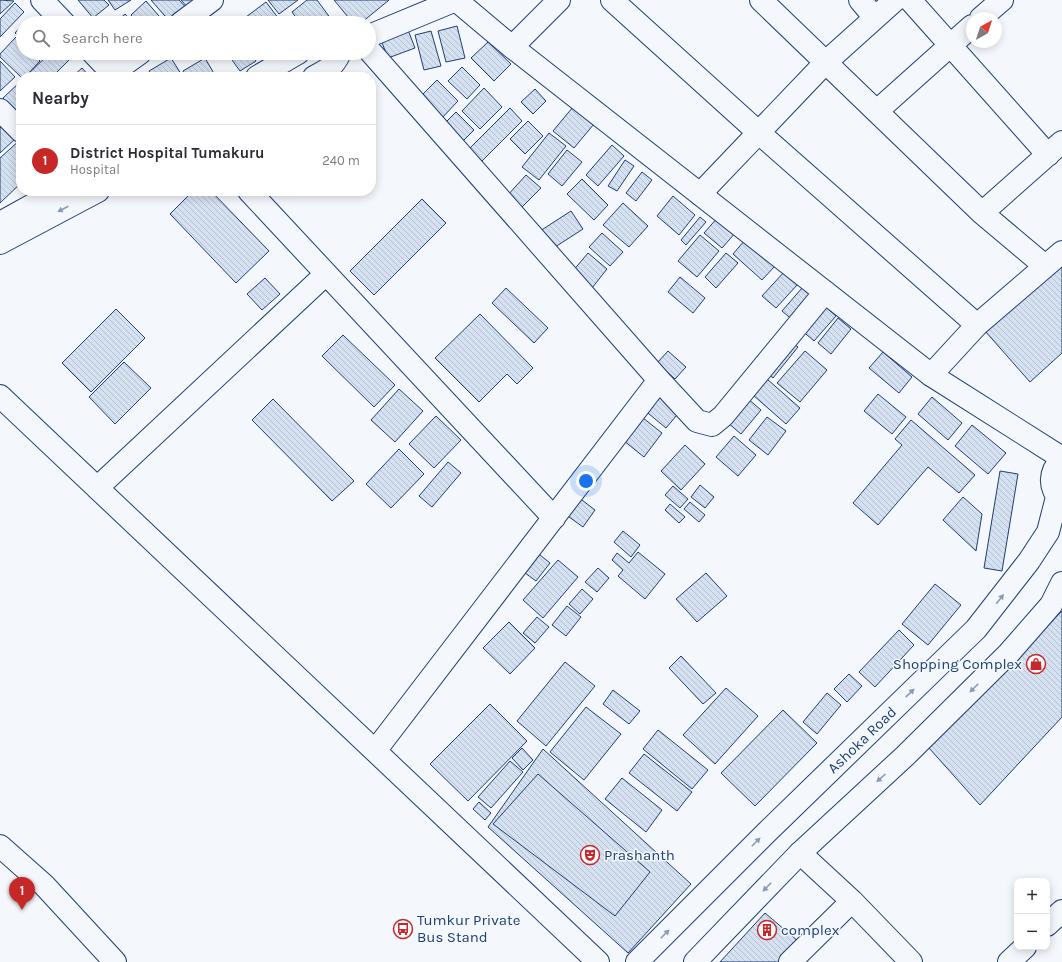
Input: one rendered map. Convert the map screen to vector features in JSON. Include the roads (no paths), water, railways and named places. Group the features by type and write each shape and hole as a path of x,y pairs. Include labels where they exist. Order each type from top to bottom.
{"street":[{"path":"190,16 212,0"},
{"path":"376,33 456,0 512,47 931,375 1062,459 1053,472 1052,481 1053,489 1060,499"},
{"path":"512,47 559,0"},
{"path":"612,0 758,132 977,325"},
{"path":"761,0 982,213 1045,266"},
{"path":"860,0 875,18"},
{"path":"700,194 826,62 895,0"},
{"path":"910,0 950,46 1055,148 982,213"},
{"path":"988,12 1002,0"},
{"path":"45,1 58,16"},
{"path":"877,111 966,31"},
{"path":"376,58 659,380 697,421 712,425 722,416 825,292"},
{"path":"100,60 111,72"},
{"path":"118,72 132,60"},
{"path":"266,72 286,60"},
{"path":"323,72 329,69 336,60"},
{"path":"0,110 16,126"},
{"path":"0,223 49,196"},
{"path":"0,243 89,196"},
{"path":"254,196 554,518"},
{"path":"931,375 977,325 1062,252"},
{"path":"97,488 326,274"},
{"path":"375,751 659,380"},
{"path":"0,396 598,962"},
{"name":"Ashoka Road","path":"637,962 772,826 976,629 1029,561 1048,532 1060,499"},
{"path":"695,962 800,853 905,756 1009,653 1051,605 1062,583"},
{"path":"0,846 44,885 115,962"},
{"path":"800,853 852,901 911,962"},
{"path":"790,962 852,901"},
{"path":"1050,922 1062,911"},
{"path":"1009,962 1021,950"}],"place":[{"name":"Shopping Complex","path":"1036,664"},
{"name":"Prashanth","path":"590,855"},
{"name":"District Hospital Tumakuru","path":"22,910"},
{"name":"Tumkur Private Bus Stand","path":"403,929"},
{"name":"complex","path":"767,930"}]}
